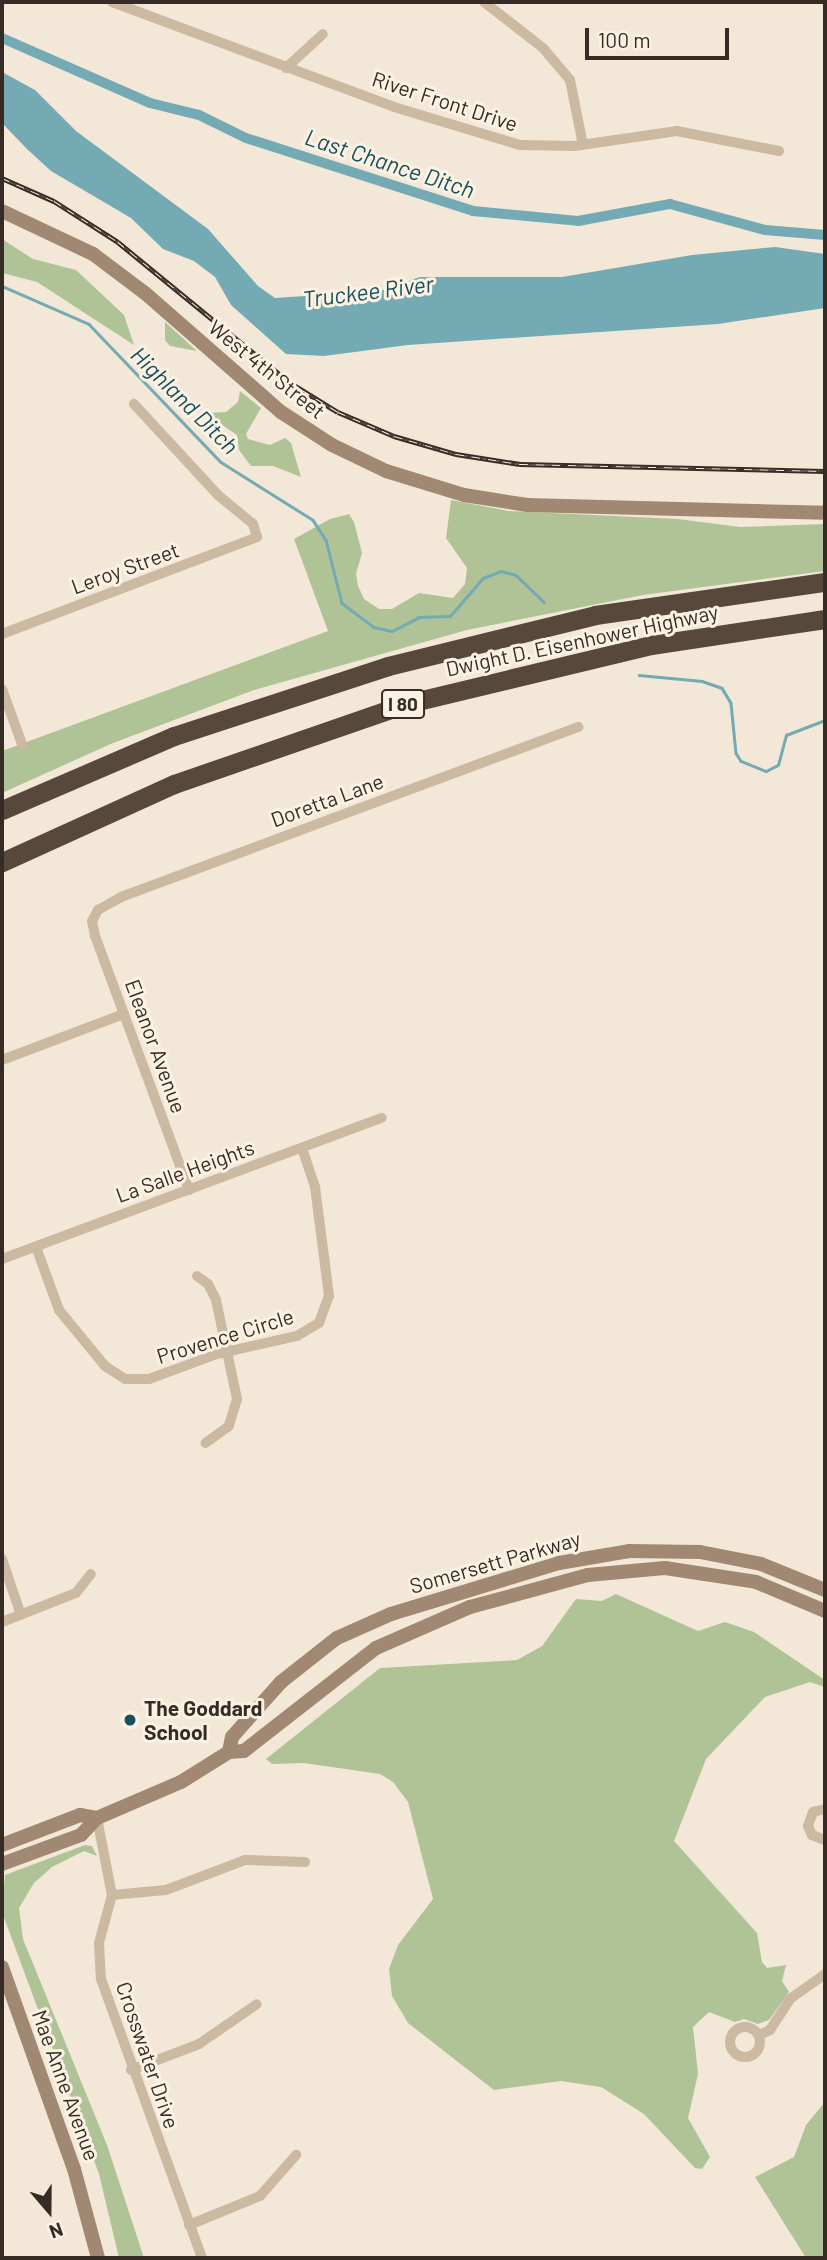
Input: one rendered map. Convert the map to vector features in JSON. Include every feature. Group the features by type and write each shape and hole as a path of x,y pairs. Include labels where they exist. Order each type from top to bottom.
{"highway":[{"name":"Dwight D. Eisenhower Highway","path":"2,810 174,736 387,666 595,615 825,582"},
{"name":"Dwight D. Eisenhower Highway","path":"2,862 186,780 405,704 651,645 825,619"}],"main road":[{"name":"West 4th Street","path":"2,211 43,228 102,260 281,412 332,445 386,471 464,495 527,505 825,513"},
{"name":"Somersett Parkway","path":"229,1752 232,1737 281,1682 317,1651 352,1630 559,1563 629,1551 700,1552 761,1564 825,1590"},
{"name":"Somersett Parkway","path":"2,1864 80,1835 97,1818 166,1790 229,1752 244,1751 356,1661 398,1636 470,1607 588,1575 638,1568 709,1572 768,1586 825,1611"},
{"name":"Somersett Parkway","path":"2,1846 80,1815 97,1818"},
{"name":"Mae Anne Avenue","path":"2,1967 74,2169 97,2258"}],"street":[{"name":"River Front Drive","path":"112,2 286,68 487,137 542,149 677,131 779,151"},
{"path":"138,12 148,2"},
{"path":"484,2 543,48 570,80 583,145"},
{"path":"286,68 323,34"},
{"name":"Leroy Street","path":"2,634 246,545 259,534 134,404"},
{"path":"2,689 22,744"},
{"name":"Doretta Lane","path":"94,915 121,897 578,727"},
{"name":"Eleanor Avenue","path":"94,915 95,936 189,1190"},
{"path":"2,1060 124,1014"},
{"name":"La Salle Heights","path":"2,1259 382,1118"},
{"name":"Provence Circle","path":"36,1247 59,1310 117,1376 142,1381 227,1351 305,1333 319,1323 328,1306 319,1206 302,1148"},
{"path":"197,1276 212,1291 227,1351 236,1410 229,1426 206,1443"},
{"path":"2,1559 21,1615"},
{"path":"2,1622 76,1593 91,1574"},
{"path":"825,1809 813,1812 808,1826 812,1836 825,1840"},
{"name":"Crosswater Drive","path":"97,1818 113,1895 99,1942 101,1979 131,2070 202,2258"},
{"path":"113,1895 166,1890 245,1860 305,1862"},
{"path":"759,2035 770,2030 790,1999 825,1975"},
{"path":"131,2070 199,2044 257,2004"},
{"path":"189,2225 260,2196 296,2155"}],"green space":[{"path":"2,239 33,259 76,270 124,315 134,345 37,282 2,273"},
{"path":"165,322 197,351 170,346 165,340"},
{"path":"240,391 261,408 246,434 248,439 270,445 285,438 291,443 301,477 273,466 251,466 239,450 237,435 205,413 226,412 238,402"},
{"path":"451,500 509,511 678,519 740,527 825,524 825,571 643,595 467,630 254,690 113,743 2,793 2,751 328,631 294,539 330,519 349,514 354,522 362,553 356,574 358,586 364,599 379,609 392,609 419,593 453,598 465,584 467,568 446,538"},
{"path":"616,1594 698,1631 725,1622 754,1632 825,1680 825,1687 810,1682 765,1697 706,1759 674,1841 757,1933 762,1962 767,1968 786,1965 782,1981 789,1992 769,2020 758,2024 744,2019 735,2022 709,2012 693,2027 698,2074 688,2118 710,2157 702,2169 695,2168 644,2114 601,2087 561,2081 494,2090 408,2023 392,1996 389,1969 398,1945 433,1899 408,1802 393,1782 380,1774 304,1763 272,1764 266,1759 380,1668 517,1660 542,1646 576,1599 602,1601"},
{"path":"85,1845 92,1846 97,1856 84,1851 52,1867 34,1883 19,1908 23,1939 107,2145 144,2258 119,2258 99,2174 2,1912 5,1875"},
{"path":"825,2102 825,2258 806,2258 755,2177 794,2157 806,2125"}],"water":[{"path":"2,72 35,90 76,131 208,229 258,286 275,298 380,291 420,277 562,277 692,255 775,247 825,254 825,308 718,324 408,345 324,356 286,354 231,305 215,277 194,261 163,249 131,218 51,171 27,149 2,123"}],"waterway":[{"name":"Last Chance Ditch","path":"2,38 150,103 199,115 246,138 473,211 578,221 670,204 765,230 825,235"},
{"name":"Highland Ditch","path":"2,286 89,324 221,462 313,520 326,540 342,603 374,627 392,631 419,617 450,616 483,578 501,571 516,575 544,602"},
{"name":"Highland Ditch","path":"639,675 702,681 722,688 731,703 736,753 741,761 766,771 778,765 786,735 825,720"}],"railway":[{"path":"2,178 54,201 118,242 289,382 338,412 394,436 456,454 520,464 825,471"}],"place":[{"name":"The Goddard School","path":"130,1720"}],"water label":[{"name":"Truckee River","path":"368,291"}]}
